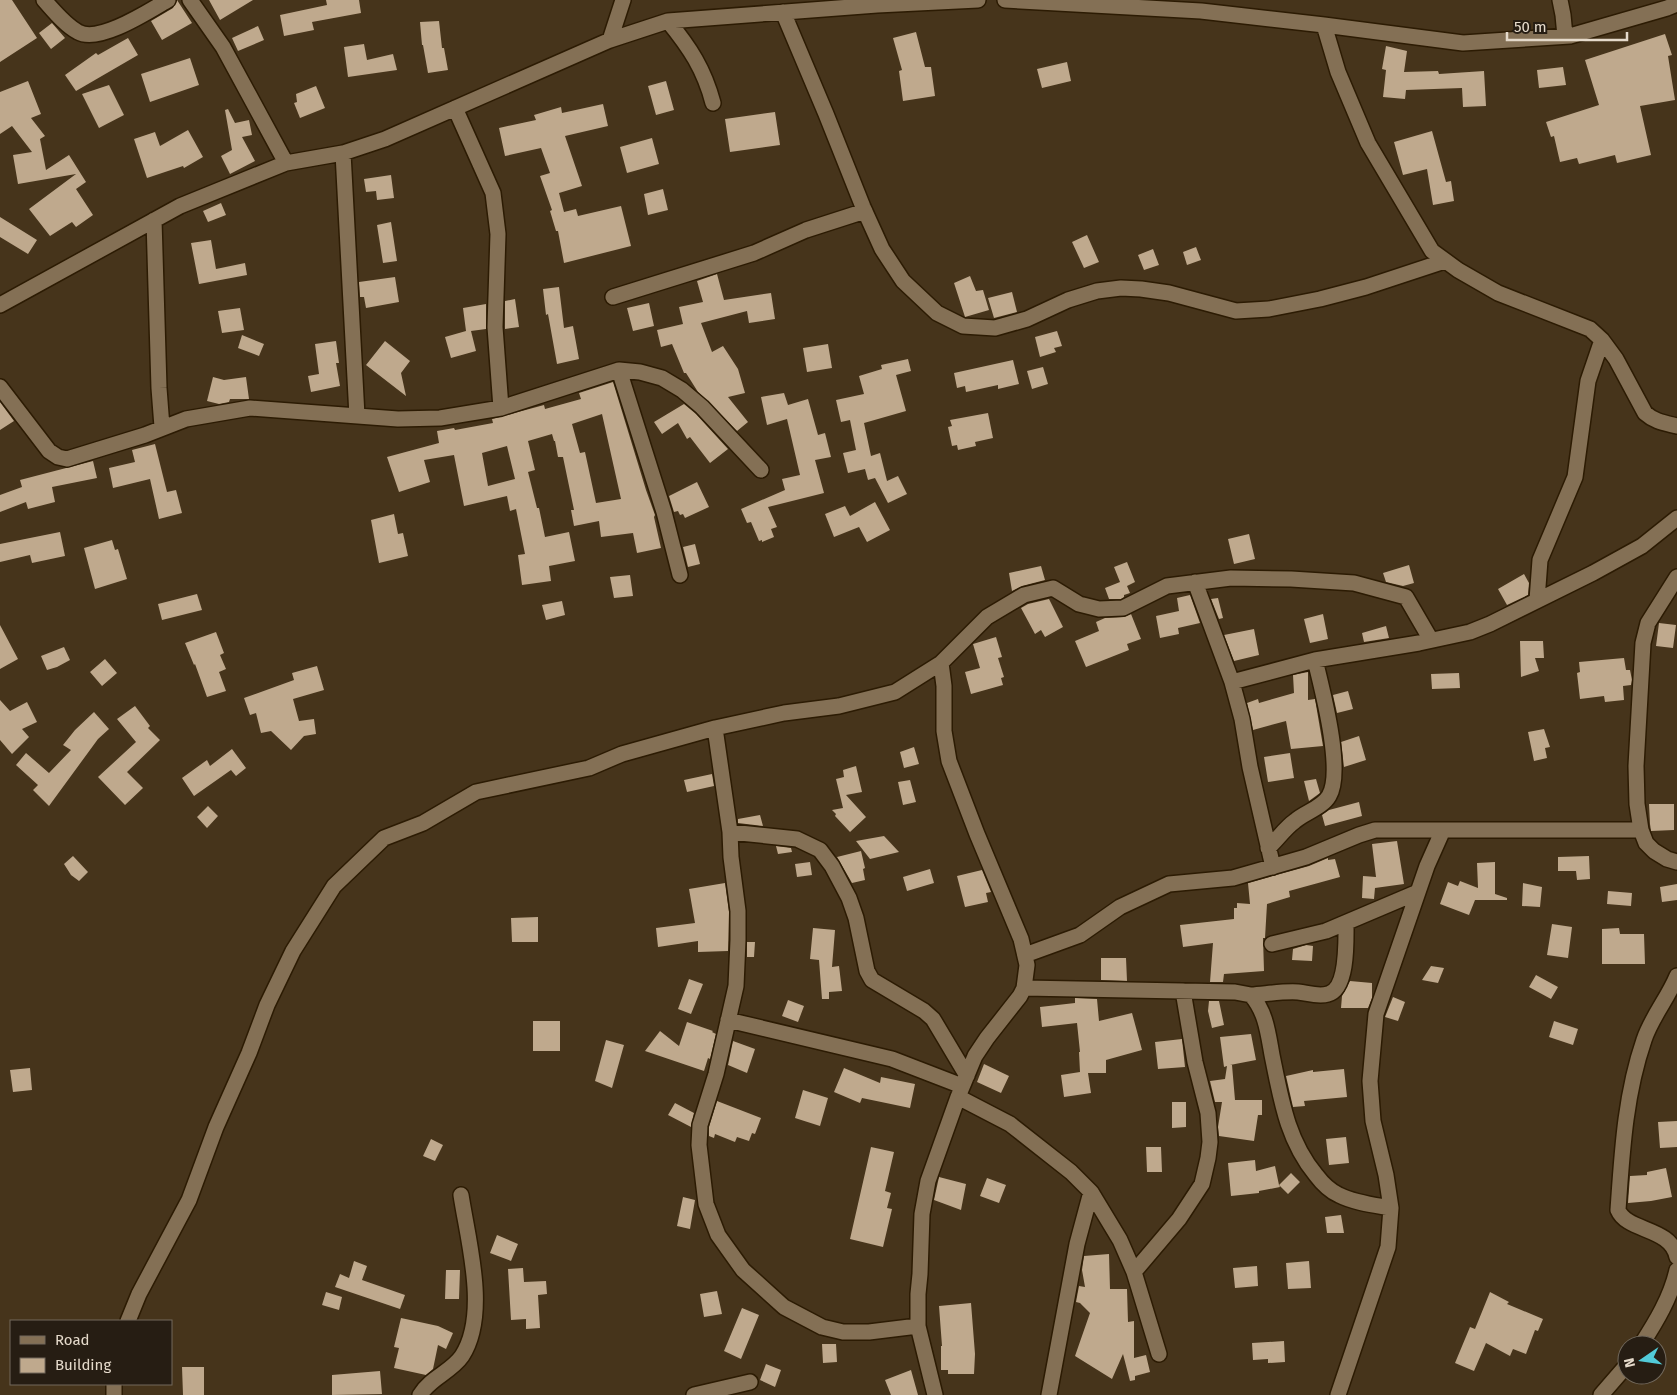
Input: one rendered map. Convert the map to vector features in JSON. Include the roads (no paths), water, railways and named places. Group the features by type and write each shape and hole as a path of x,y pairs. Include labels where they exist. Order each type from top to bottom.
{"street":[{"path":"44,0 59,17 79,33 92,35 119,28 168,0"},
{"path":"190,0 223,47 286,163"},
{"path":"610,40 623,0"},
{"path":"0,305 180,206 286,163 343,153 385,139 610,40 668,22 877,2 978,0"},
{"path":"1005,0 1200,11 1463,43 1565,36 1677,4"},
{"path":"1560,0 1565,36"},
{"path":"783,12 882,249 902,281 936,313 963,326 995,328 1028,319 1068,300 1097,291 1121,288 1141,288 1169,293 1236,311 1269,309 1320,300 1445,261"},
{"path":"668,22 699,65 707,81 713,102"},
{"path":"1324,25 1338,72 1368,143 1432,251 1458,270 1498,293 1590,329 1602,340 1616,359 1645,413 1651,419 1658,422 1677,426"},
{"path":"455,108 493,193 498,234 495,327 501,408"},
{"path":"343,153 357,416"},
{"path":"613,297 754,253 806,230 865,210"},
{"path":"154,220 162,427"},
{"path":"1537,600 1540,560 1575,477 1588,381 1602,340"},
{"path":"619,370 664,512 680,576"},
{"path":"0,388 49,451 58,457 67,459 145,435 186,418 250,408 398,419 440,418 501,408 619,370 640,372 662,378 682,390 702,407 761,470"},
{"path":"1232,682 1315,660 1419,643 1470,632 1594,573 1642,546 1677,518"},
{"path":"128,1320 138,1294 189,1200 216,1127 249,1053 267,1005 293,951 334,886 384,838 423,823 476,792 589,768 622,754 715,728 784,713 839,706 895,692 941,663 987,617 1024,595 1053,588 1079,604 1100,609 1123,608 1166,586 1231,578 1354,583 1406,597 1430,640"},
{"path":"1677,578 1648,623 1643,643 1636,766 1637,804 1641,830 1646,843 1667,859 1677,862"},
{"path":"1195,582 1232,682 1242,719 1250,767 1273,867"},
{"path":"1268,848 1295,821 1316,808 1328,797 1332,788 1334,771 1332,752 1326,708 1315,660"},
{"path":"935,1395 918,1326 922,1214 928,1181 962,1086 975,1056 987,1038 1016,1003 1024,988 1027,965 1021,939 973,825 949,761 944,731 944,686 941,663"},
{"path":"715,728 730,832 731,857 738,911 738,940 736,986 716,1074 700,1126 699,1144 706,1204 718,1235 743,1270 784,1307 822,1327 843,1332 869,1332 918,1326"},
{"path":"1025,954 1080,935 1120,907 1148,892 1169,884 1233,878 1306,858 1358,835 1376,830 1641,830"},
{"path":"1338,1395 1388,1247 1391,1208 1386,1175 1373,1121 1370,1080 1376,1014 1418,892 1442,830"},
{"path":"730,832 797,839 820,850 832,866 849,898 856,918 867,971 872,980 924,1011 933,1019 962,1086"},
{"path":"1272,944 1310,936 1346,923 1418,892"},
{"path":"1024,988 1235,992 1251,995 1297,992 1328,995 1341,982 1346,950 1346,923"},
{"path":"1677,976 1645,1038 1634,1074 1623,1152 1618,1210 1624,1218 1667,1240 1673,1246 1677,1257"},
{"path":"1134,1272 1180,1220 1202,1184 1208,1158 1210,1142 1208,1113 1195,1062 1183,991"},
{"path":"1251,995 1259,1004 1266,1023 1283,1106 1292,1137 1304,1160 1324,1185 1338,1195 1355,1201 1391,1208"},
{"path":"728,1020 892,1059 962,1086 1071,1172 1091,1192 1116,1233 1134,1272 1159,1354"},
{"path":"1049,1395 1077,1244 1091,1192"},
{"path":"420,1395 462,1356 468,1343 476,1314 475,1284 461,1195"},
{"path":"1648,1335 1671,1291 1677,1270"},
{"path":"1601,1395 1617,1377"},
{"path":"694,1395 750,1382"}]}
